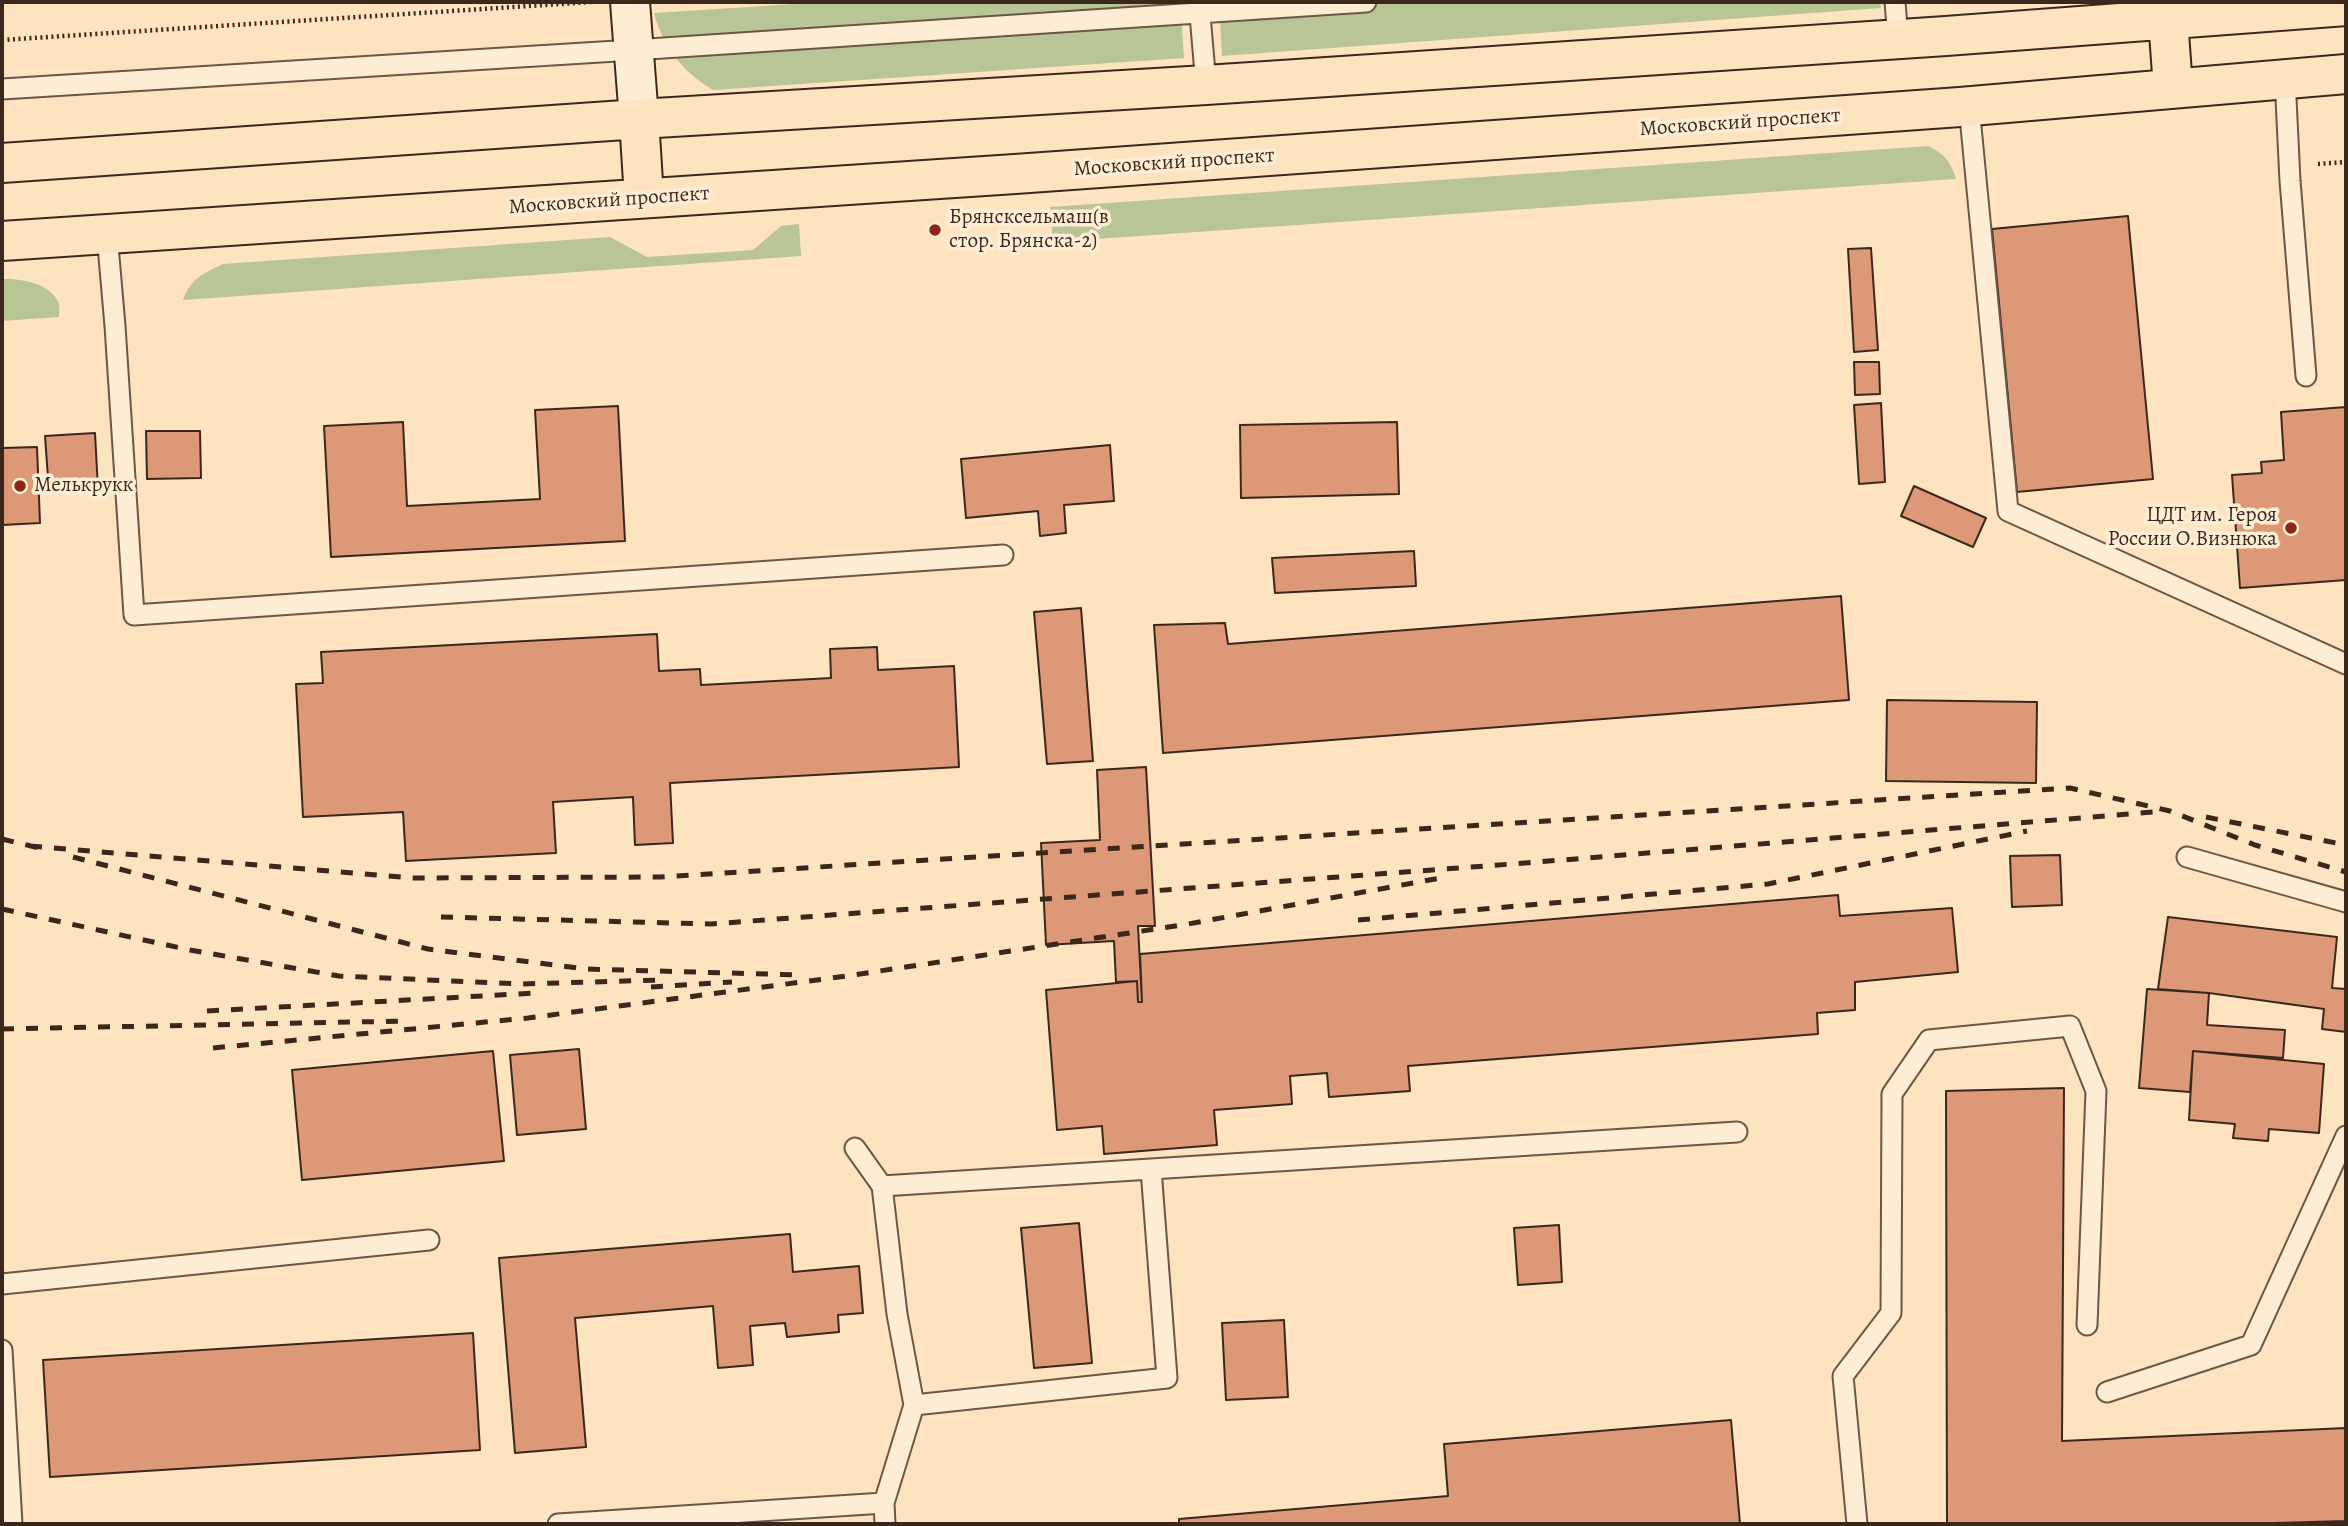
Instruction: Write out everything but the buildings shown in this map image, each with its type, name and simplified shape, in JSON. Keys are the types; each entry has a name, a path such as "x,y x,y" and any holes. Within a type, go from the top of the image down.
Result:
{"main road":[{"path":"2,163 639,119 1206,85 1896,20 2346,6"},
{"path":"2167,10 2173,88"},
{"name":"Московский проспект","path":"2,241 1969,106 2346,74"},
{"path":"639,119 644,198"}],"street":[{"path":"630,2 639,119"}],"lane":[{"path":"2,89 634,51 1199,7 1366,2"},
{"path":"1199,7 1206,85"},
{"path":"2285,78 2290,181 2306,376"},
{"path":"1969,106 2008,511 2346,664"},
{"path":"107,234 134,615 1003,555"},
{"path":"2187,857 2346,902"},
{"path":"1857,1524 1843,1376 1891,1313 1892,1094 1929,1040 2070,1026 2096,1091 2087,1325"},
{"path":"882,1186 1737,1132"},
{"path":"2108,1392 2251,1345 2346,1136"},
{"path":"855,1148 882,1186 897,1314 914,1405 884,1503 885,1524"},
{"path":"914,1405 1167,1378 1151,1169"},
{"path":"2,1284 429,1240"},
{"path":"2,1350 12,1524"},
{"path":"558,1524 884,1503"}],"path":[{"path":"2,40 602,2"}],"green space":[{"path":"826,2 1180,2 1184,58 713,90 692,75 676,58 663,37 654,13"},
{"path":"1219,2 1880,2 1881,8 1222,56"},
{"path":"1929,146 1947,160 1956,179 1053,242 1050,207"},
{"path":"799,224 801,256 183,300 194,282 223,264 610,237 647,257 753,250 781,226"},
{"path":"2,279 35,283 50,291 59,304 59,317 2,321"}],"railway":[{"path":"30,846 412,878 660,877 2070,788 2170,811 2255,845 2346,872"},
{"path":"441,917 711,924 1525,863 2154,812"},
{"path":"2206,817 2346,845"},
{"path":"1358,920 1768,884 2027,831"},
{"path":"2,839 39,848"},
{"path":"73,857 428,949 586,969 802,975"},
{"path":"213,1048 528,1018 847,976 1188,924 1446,877"},
{"path":"2,909 190,950 339,976 520,984 662,980"},
{"path":"651,987 732,982"},
{"path":"207,1011 536,993"},
{"path":"2,1029 406,1021"}],"place":[{"name":"Брянсксельмаш(в стор. Брянска-2)","path":"935,230"},
{"name":"Мелькрукк","path":"20,486"},
{"name":"ЦДТ им. Героя России О.Визнюка","path":"2291,528"}]}
